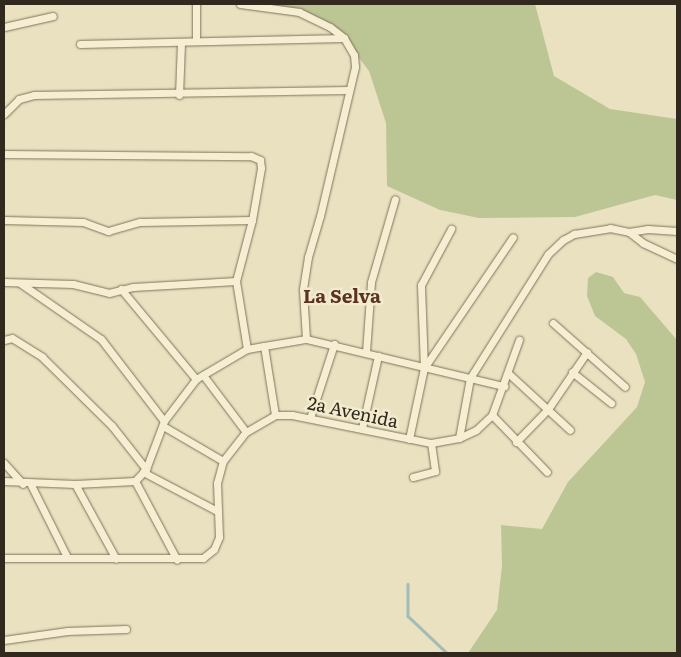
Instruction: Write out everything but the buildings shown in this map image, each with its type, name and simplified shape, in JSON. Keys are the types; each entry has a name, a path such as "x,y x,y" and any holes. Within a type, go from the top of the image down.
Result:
{"street":[{"path":"196,4 196,42"},
{"path":"240,4 299,12 330,27 344,38 354,55 320,216 308,257 303,298 306,339"},
{"path":"4,28 53,16"},
{"path":"80,44 344,38"},
{"path":"179,95 181,42"},
{"path":"4,114 19,99 34,95 179,95 348,90"},
{"path":"4,154 251,156 260,160 262,168 252,220 236,281 247,350"},
{"path":"366,352 371,282 395,199"},
{"path":"4,220 83,222 108,231 140,222 252,220"},
{"path":"459,438 470,378 548,254 562,240 574,234 610,228 629,232 648,229 677,231"},
{"path":"409,439 424,368 420,285 451,229"},
{"path":"629,232 642,243 677,259"},
{"path":"424,368 513,237"},
{"path":"4,282 73,284 109,293 121,289 236,281"},
{"path":"20,283 101,339 164,424 223,461"},
{"path":"121,289 196,379"},
{"path":"553,323 625,387"},
{"path":"4,340 12,338 42,357 112,426 145,471 217,511"},
{"path":"4,481 75,484 134,481 145,471 164,424 196,379 247,350 264,346 306,339 334,344 424,368 504,386"},
{"name":"2a Avenida","path":"275,415 310,418 430,443 459,438 476,430 492,415 519,340"},
{"path":"310,418 334,344"},
{"path":"4,558 66,557 197,561 214,549 219,537 217,483 223,461 246,432 275,415 264,346"},
{"path":"516,442 548,409 587,352"},
{"path":"362,428 378,356"},
{"path":"508,372 570,430"},
{"path":"572,372 610,403"},
{"path":"203,375 246,432"},
{"path":"492,415 547,472"},
{"path":"413,477 435,471 430,443"},
{"path":"4,463 26,483 66,557"},
{"path":"134,481 177,560"},
{"path":"75,484 116,559"},
{"path":"4,640 68,631 126,629"}],"green space":[{"path":"255,4 535,4 554,76 610,109 677,119 677,200 655,195 575,217 479,218 440,210 387,186 386,123 369,71 341,34 295,11"},
{"path":"596,272 613,277 624,293 640,297 677,340 677,653 468,653 497,610 502,566 501,525 542,529 568,482 637,407 645,382 636,354 626,339 595,316 587,296 588,278"}],"waterway":[{"path":"408,584 408,616 447,653"}],"district":[{"name":"La Selva","path":"342,296"}]}
